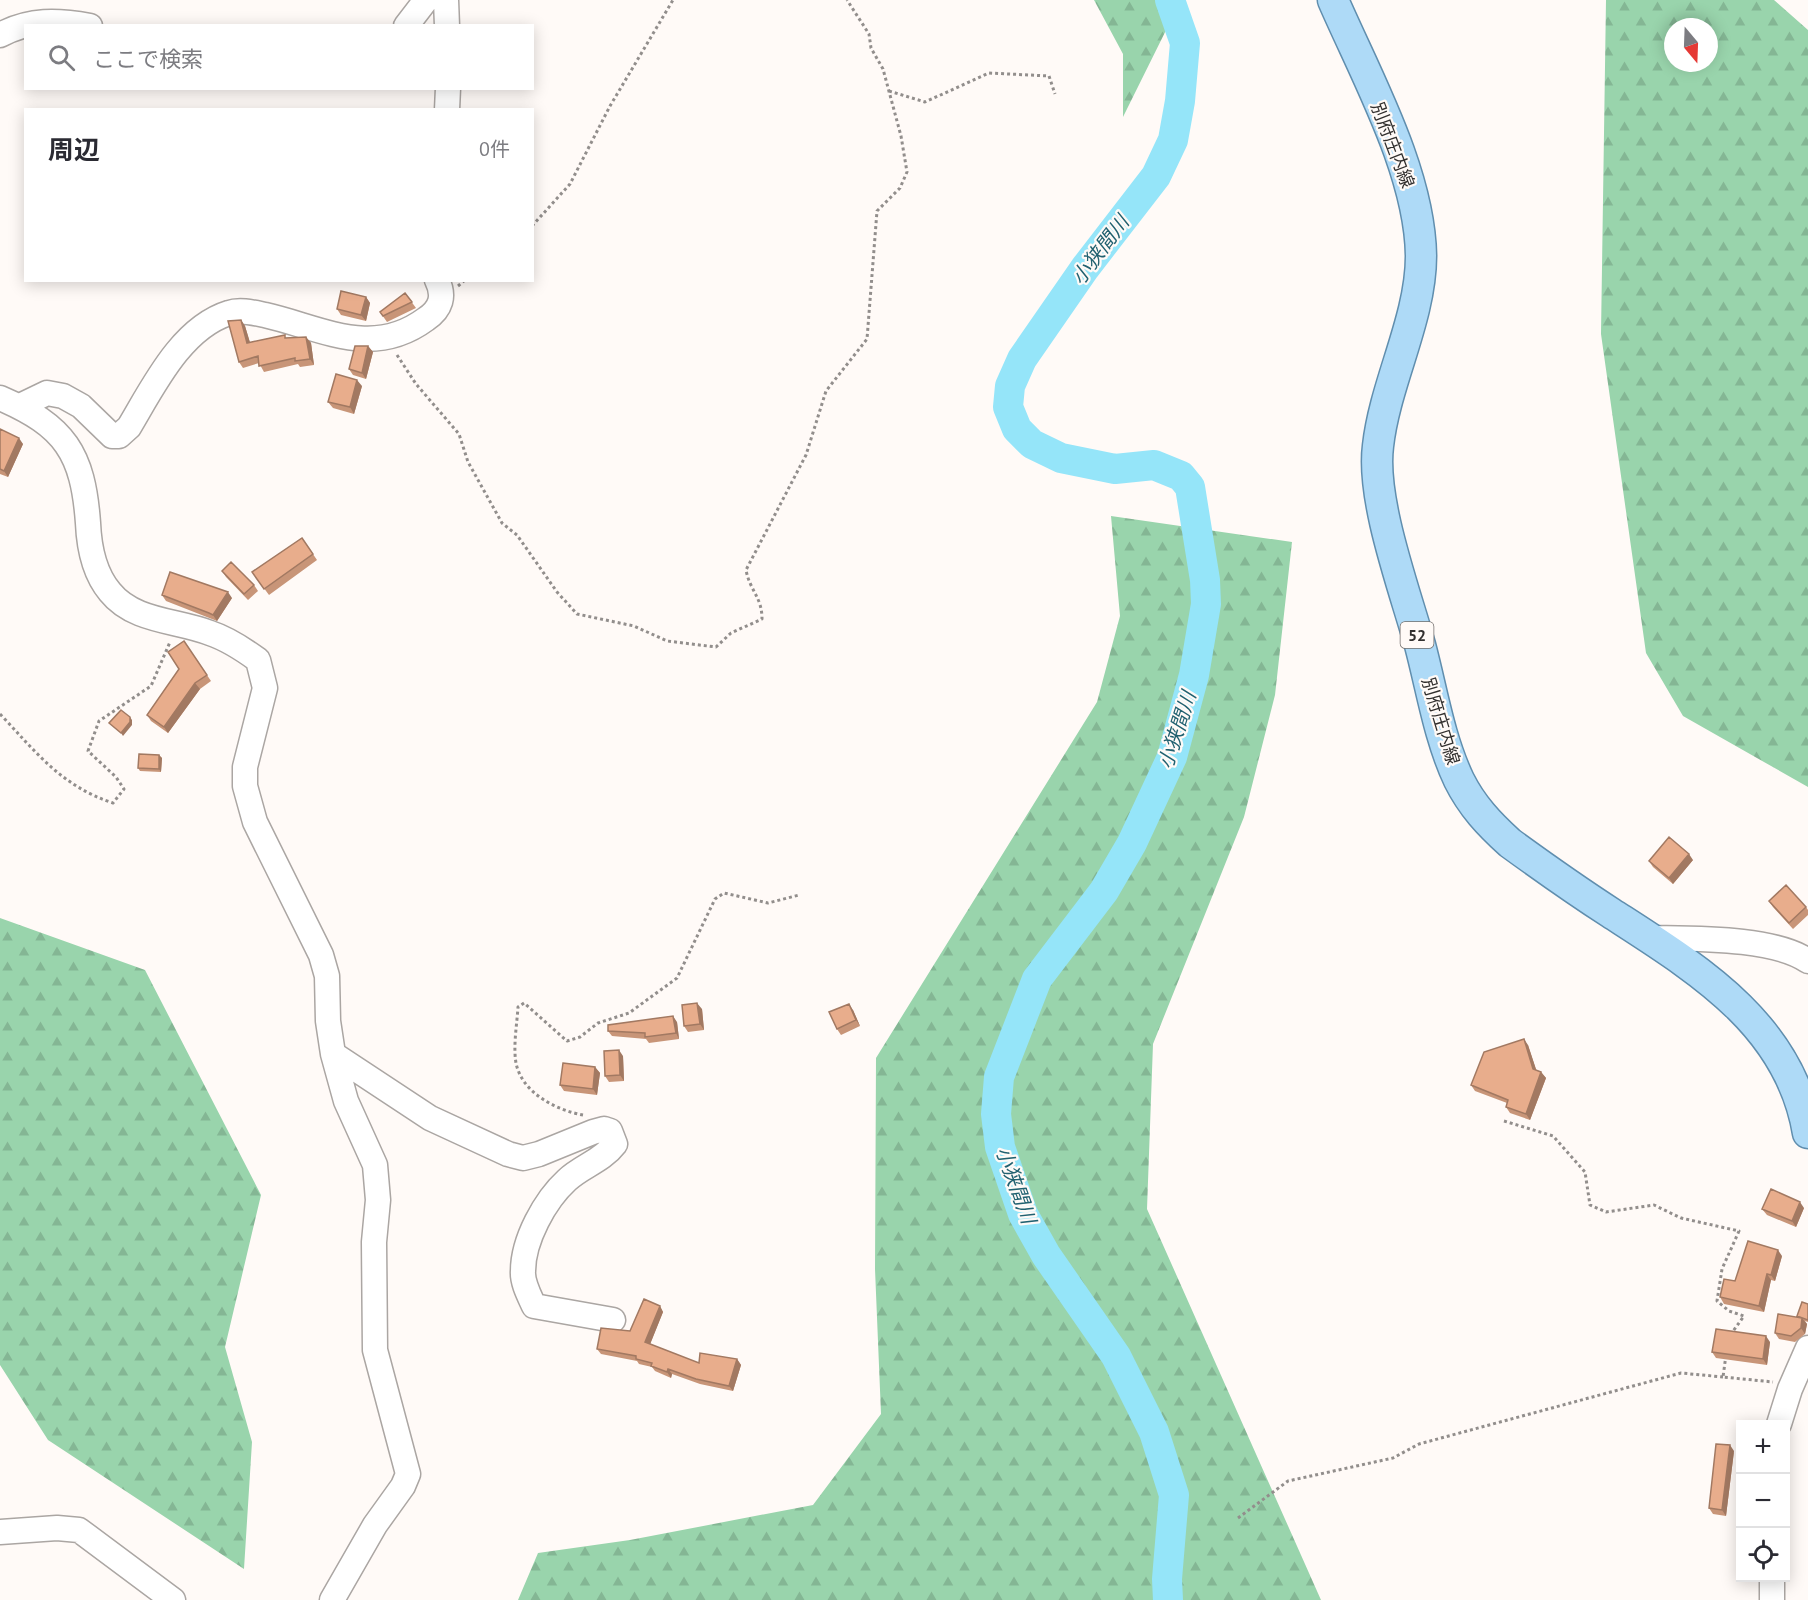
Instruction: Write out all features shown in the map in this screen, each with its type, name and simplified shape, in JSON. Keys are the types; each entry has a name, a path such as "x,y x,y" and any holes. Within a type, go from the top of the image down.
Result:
{"main road":[{"name":"別府庄内線","path":"1333,0 1404,165 1417,216 1421,257 1414,301 1389,391 1377,448 1381,502 1451,760 1468,797 1486,822 1568,885 1650,938 1730,996 1757,1026 1790,1076 1808,1133"}],"street":[{"path":"408,24 426,0"},
{"path":"446,0 447,24"},
{"path":"25,24 40,20 73,24"},
{"path":"0,35 24,24"},
{"path":"447,108 448,90"},
{"path":"10,402 47,393 63,396 81,406 112,436 119,435 129,427 181,348 203,328 232,312 263,315 346,337 386,339 421,323 434,314 440,303 442,291 439,282"},
{"path":"10,402 49,425 64,440 77,460 83,478 89,543 96,568 110,592 133,611 232,642 258,660 265,688 245,767 245,786 255,822 321,955 327,976 328,1021 333,1054 346,1101 375,1165 378,1200 374,1242 375,1350 408,1473 403,1486 375,1525 332,1600"},
{"path":"1650,938 1696,939 1772,947 1794,953 1808,962"},
{"path":"333,1054 430,1118 508,1154 523,1158 604,1129 610,1131 615,1144 598,1161 569,1178 554,1194 526,1250 522,1272 534,1306 613,1320"},
{"path":"1781,1420 1792,1384 1808,1348"},
{"path":"0,1532 57,1528 79,1530 173,1600"},
{"path":"1772,1582 1772,1600"}],"path":[{"path":"534,224 570,184 610,106 674,0"},
{"path":"386,339 416,384 459,434 468,462 502,523 517,535 557,592 577,614 634,626 667,641 716,647 731,633 762,619 762,604 749,585 746,570 806,455 826,391 867,339 876,211 900,188 907,172 901,136 883,69 871,48 869,34 847,0"},
{"path":"889,91 924,102 989,73 1049,76 1055,94"},
{"path":"0,714 63,780 93,796 113,803 124,789 116,777 88,751 99,721 151,686 178,624"},
{"path":"604,1129 604,1119 567,1112 534,1094 516,1064 518,1007 524,1003 567,1041 580,1037 598,1023 629,1013 677,978 715,899 724,893 768,903 799,895"},
{"path":"1504,1121 1553,1136 1586,1172 1590,1204 1606,1212 1654,1205 1681,1218 1739,1231 1722,1269 1717,1301 1729,1311 1744,1316 1729,1337"},
{"path":"1723,1377 1727,1347"},
{"path":"1238,1518 1288,1481 1393,1458 1419,1444 1682,1373 1792,1384"}],"green space":[{"path":"1094,0 1181,0 1123,117 1123,54"},
{"path":"1606,0 1774,0 1808,30 1808,787 1683,716 1646,653 1601,334"},
{"path":"1111,516 1292,542 1275,695 1244,817 1153,1044 1147,1209 1321,1600 518,1600 538,1553 630,1540 813,1505 881,1414 875,1269 876,1058 1097,702 1120,616"},
{"path":"0,918 145,970 261,1195 225,1347 252,1442 244,1569 48,1440 0,1365"}],"building":[{"path":"341,291 366,297 361,315 337,309"},
{"path":"405,293 412,302 383,316 380,312"},
{"path":"241,320 247,343 285,335 285,338 306,337 310,359 295,361 295,358 259,366 258,356 239,362 228,321"},
{"path":"355,346 368,346 362,373 349,369"},
{"path":"336,374 357,380 350,407 328,402"},
{"path":"0,429 19,438 4,471 0,469"},
{"path":"302,538 313,554 264,589 252,572"},
{"path":"231,562 254,585 244,594 222,571"},
{"path":"170,572 228,592 213,615 162,595"},
{"path":"184,641 207,675 195,683 164,727 147,715 179,669 168,652"},
{"path":"121,710 130,717 130,722 121,733 109,723"},
{"path":"139,754 159,755 159,769 138,768"},
{"path":"1669,837 1689,854 1669,878 1649,861"},
{"path":"1786,885 1806,907 1789,923 1769,901"},
{"path":"697,1003 700,1024 684,1026 682,1005"},
{"path":"849,1004 856,1020 837,1029 829,1012"},
{"path":"673,1016 676,1033 645,1037 645,1033 608,1031 608,1025"},
{"path":"1524,1039 1533,1069 1541,1072 1526,1114 1506,1107 1508,1100 1471,1085 1484,1052"},
{"path":"619,1050 620,1075 605,1076 604,1051"},
{"path":"563,1063 595,1067 593,1089 560,1085"},
{"path":"1771,1189 1800,1202 1792,1221 1762,1209"},
{"path":"1748,1241 1778,1250 1771,1275 1767,1274 1759,1306 1720,1297 1724,1279 1735,1281"},
{"path":"644,1299 660,1306 645,1342 699,1363 700,1353 737,1359 729,1386 696,1379 668,1369 667,1372 651,1366 652,1363 636,1359 636,1356 597,1349 601,1328 630,1331"},
{"path":"1802,1302 1808,1304 1808,1320 1797,1316"},
{"path":"1778,1314 1802,1318 1801,1328 1791,1336 1775,1333"},
{"path":"1716,1329 1766,1336 1763,1359 1712,1352"},
{"path":"1716,1444 1730,1445 1722,1510 1709,1508"}],"waterway":[{"name":"小狭間川","path":"1168,1600 1167,1579 1174,1495 1154,1432 1116,1356 1046,1255 1023,1214 1000,1147 996,1114 999,1077 1037,979 1104,891 1132,843 1172,757 1194,675 1206,604 1205,580 1190,487 1181,476 1154,465 1115,469 1061,458 1032,444 1017,429 1008,407 1010,386 1022,359 1085,268 1156,176 1173,140 1180,101 1185,43 1170,0"}]}
